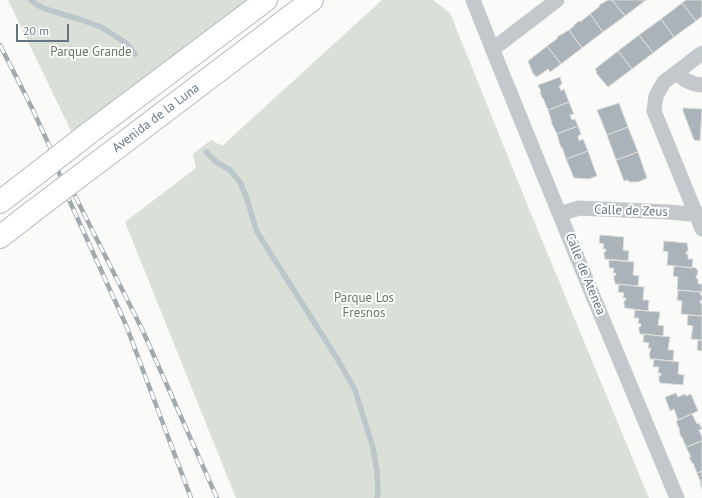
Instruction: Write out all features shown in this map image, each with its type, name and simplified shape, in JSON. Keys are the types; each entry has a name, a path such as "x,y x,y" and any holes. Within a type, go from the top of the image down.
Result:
{"main road":[{"path":"0,202 266,0"},
{"name":"Avenida de la Luna","path":"0,237 312,0"}],"street":[{"name":"Calle de Atenea","path":"473,0 588,284 677,498"},
{"path":"492,49 557,0"},
{"path":"702,53 664,82 656,96 654,111 699,214 702,229"},
{"path":"677,72 685,80 695,84 702,84"},
{"name":"Calle de Zeus","path":"560,214 579,208 699,214"}],"green space":[{"name":"Parque Grande","path":"8,0 249,0 72,133"},
{"name":"Parque Los Fresnos","path":"382,0 433,0 450,13 527,204 649,498 236,498 125,222 196,168 193,154 211,140 222,146"}],"building":[{"path":"608,0 612,0 625,16 603,32 590,14 600,6 599,5"},
{"path":"612,0 646,0 625,16"},
{"path":"686,0 702,0 702,16 696,21 682,3"},
{"path":"682,3 696,21 674,37 661,19"},
{"path":"590,14 603,32 582,48 569,30"},
{"path":"661,19 674,37 653,53 639,35"},
{"path":"569,30 582,48 561,64 547,46 558,38 557,37"},
{"path":"639,35 653,53 632,69 618,51"},
{"path":"547,46 561,64 550,72 548,69 537,77 532,72 528,61"},
{"path":"618,51 632,69 608,87 596,73 597,72 595,69"},
{"path":"560,77 562,84 559,86 561,91 564,89 569,102 548,110 538,85"},
{"path":"569,102 574,114 570,115 572,120 575,119 578,126 557,134 551,122 548,110"},
{"path":"619,103 628,127 607,135 597,110"},
{"path":"683,108 702,109 700,141 694,140"},
{"path":"578,126 581,134 578,136 579,141 583,139 588,151 566,159 557,134"},
{"path":"628,127 638,152 616,160 607,135"},
{"path":"588,151 597,176 589,179 574,178 566,159"},
{"path":"638,152 647,178 638,182 629,182 628,180 624,181 616,160"},
{"path":"600,235 624,237 623,250 629,251 628,261 605,259 604,252 606,249 603,249 604,244 599,243"},
{"path":"664,241 687,243 688,251 686,254 688,254 688,259 693,259 692,268 667,265 668,252 663,251"},
{"path":"609,260 634,262 633,275 639,276 638,286 615,284 614,276 616,273 613,273 614,268 609,268"},
{"path":"674,266 696,268 698,271 696,278 698,279 698,284 702,284 702,292 677,290 678,277 673,276"},
{"path":"619,284 644,287 643,300 649,300 648,311 625,308 624,301 626,298 623,298 624,293 618,292"},
{"path":"678,290 701,292 700,294 702,296 702,300 700,303 702,303 702,316 681,314 682,301 677,300"},
{"path":"635,310 660,312 658,325 664,326 663,336 640,334 639,327 641,324 638,323 639,318 634,318"},
{"path":"688,315 702,316 702,340 691,339 693,326 687,325"},
{"path":"644,334 670,337 668,350 674,350 673,361 650,359 649,355 651,348 648,348 649,343 643,342"},
{"path":"698,340 702,340 702,351 697,350"},
{"path":"654,359 679,362 678,374 684,375 683,385 660,383 659,376 661,373 658,373 659,367 653,367"},
{"path":"676,393 678,397 685,394 686,396 691,394 698,411 678,420 674,409 670,411 665,397"},
{"path":"692,414 697,424 699,423 702,429 699,430 702,441 686,447 676,421"},
{"path":"702,441 702,471 697,473 686,447"},
{"path":"702,471 702,489 697,473"}],"waterway":[{"path":"31,0 45,9 101,27 126,43 135,54"},
{"path":"206,152 216,162 230,170 240,182 257,232 338,360 355,390 373,448 377,471 377,498"}],"railway":[{"path":"0,45 50,147 66,193 126,325 191,498"},
{"path":"67,180 142,329 217,498"}]}
